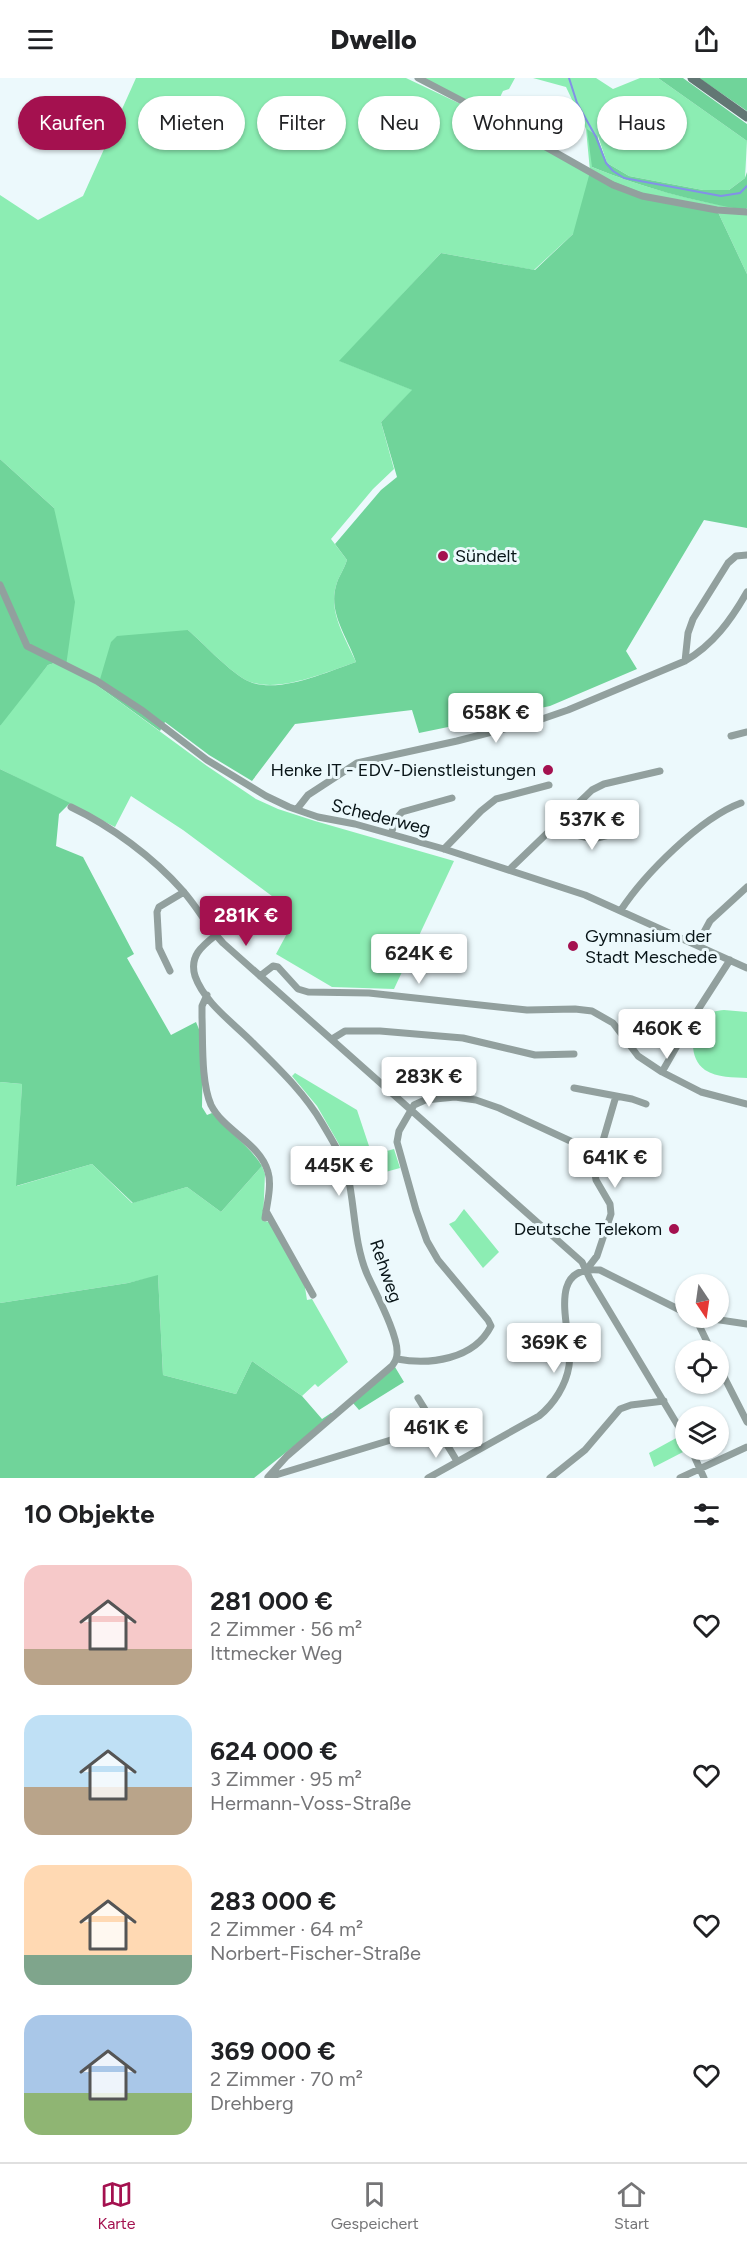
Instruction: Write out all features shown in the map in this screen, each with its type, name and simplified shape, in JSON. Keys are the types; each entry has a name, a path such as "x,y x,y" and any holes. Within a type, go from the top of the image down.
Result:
{"main road":[{"path":"692,78 747,117"}],"street":[{"path":"418,78 613,185 642,196 717,210 747,212"},
{"path":"685,662 688,633 693,619 728,563 738,554 747,555"},
{"name":"Schederweg","path":"0,585 23,640 31,648 58,659 97,681 143,711 207,760 266,796 318,817 444,849 585,896 621,910 747,968"},
{"path":"297,809 308,795 357,763 539,720 685,662 698,654 719,634 747,592"},
{"path":"731,736 747,732"},
{"path":"509,870 595,788 660,771"},
{"path":"444,849 490,802 532,787 549,785"},
{"path":"391,834 402,813 452,798"},
{"path":"621,910 639,884 696,831 741,803"},
{"path":"71,807 146,856 184,892 216,935 260,976 580,1260 675,1420"},
{"path":"551,829 593,839 633,829"},
{"path":"697,945 710,921 747,887"},
{"path":"170,971 159,951 156,912 159,907 184,892"},
{"name":"Rehweg","path":"216,935 199,949 193,964 196,979 207,995 299,1091 337,1149 347,1175 362,1259 394,1338 397,1349 396,1359"},
{"path":"663,1072 694,1016 730,960"},
{"path":"260,976 273,966 278,968 298,989 308,992 369,993 527,1011 575,1009 598,1012 615,1025 638,1056 663,1072 701,1092 747,1104"},
{"path":"207,995 202,1006 202,1017 208,1094 215,1112 253,1149 265,1165 269,1177 266,1215 313,1295"},
{"path":"332,1039 345,1031 380,1031 463,1038 535,1055 574,1054"},
{"path":"574,1088 646,1104"},
{"path":"592,1156 602,1144 616,1096"},
{"path":"268,1478 287,1456 379,1378 396,1359 447,1359 458,1356 473,1346 490,1326 488,1320 438,1260 422,1229 398,1146 399,1131 411,1109 417,1103 436,1098 454,1097 476,1100 499,1108 586,1150 592,1156 597,1183 609,1201 611,1209 597,1256 587,1269 571,1278 565,1292 569,1366 553,1403 539,1416 428,1478"},
{"path":"587,1269 602,1270 675,1307"},
{"path":"729,1321 747,1324"},
{"path":"729,1387 747,1422"},
{"path":"418,1398 457,1461"},
{"path":"555,1477 585,1450 621,1409 631,1405 664,1401"},
{"path":"268,1478 419,1431 430,1430 440,1435"},
{"path":"680,1478 747,1447"},
{"path":"696,1460 704,1478"}],"green space":[{"path":"136,78 406,78 452,100 452,150 553,150 590,171 585,127 585,96 570,96 566,87 533,78 596,78 613,89 640,78 658,78 683,96 597,96 597,141 592,167 667,192 725,206 747,208 747,274 717,210 573,234 534,270 441,253 340,361 413,390 381,422 394,469 373,489 331,539 347,560 336,586 334,606 339,625 356,662 300,681 285,684 256,684 237,674 188,630 98,686 256,799 315,821 454,861 394,989 332,987 276,954 290,928 272,917 280,902 183,830 131,796 115,827 0,769 2,721 48,665 58,662 54,508 0,459 0,195 38,220 83,196 104,150 126,150 126,100"},
{"path":"422,78 515,78 509,89 503,91 501,96 455,96"},
{"path":"658,78 683,78 747,124 747,141 687,99 687,96 683,96"},
{"path":"699,78 747,78 747,111"},
{"path":"687,99 747,141 745,178 729,190 703,190 629,176 607,163 603,150 687,150"},
{"path":"587,129 597,136 597,150 602,150 607,163 629,176 703,190 729,190 745,178 747,172 747,208 745,210 686,198 592,167"},
{"path":"590,172 655,198 717,210 747,274 747,528 704,520 626,651 637,669 550,706 419,733 412,710 295,724 252,781 209,755 165,722 160,731 98,686 111,642 117,636 188,630 237,674 256,684 285,684 300,681 356,662 340,625 335,606 336,586 347,560 335,544 381,490 397,477 381,422 412,390 339,361 441,253 535,270 573,234"},
{"path":"0,459 54,508 75,602 66,666 58,662 48,665 0,726"},
{"path":"0,769 70,803 59,814 56,846 83,857 134,954 127,958 171,1035 196,1022 203,1039 202,1107 207,1115 212,1113 245,1145 262,1166 221,1212 187,1187 133,1203 92,1164 16,1186 22,1084 0,1082"},
{"path":"724,1010 747,1012 747,1078 715,1074 705,1070 696,1059 693,1038 698,1025 707,1015"},
{"path":"295,1073 357,1110 372,1155 394,1149 400,1168 371,1176 366,1157 348,1160 317,1106 292,1076"},
{"path":"0,1082 22,1084 17,1186 92,1164 132,1203 187,1187 221,1212 262,1166 265,1174 263,1221 271,1222 304,1281 307,1300 312,1299 348,1362 318,1387 315,1384 302,1396 252,1361 236,1394 163,1375 158,1276 128,1283 0,1303"},
{"path":"464,1209 499,1252 483,1268 449,1224 455,1221"},
{"path":"158,1275 163,1375 236,1394 252,1361 302,1396 322,1419 331,1413 334,1414 254,1478 0,1478 0,1303 128,1283"},
{"path":"395,1367 404,1382 359,1410 353,1403"},
{"path":"675,1439 675,1456 654,1467 649,1453"}],"waterway":[{"path":"569,78 577,103 596,137 606,163 624,178 721,196 740,193 747,186"}],"place":[{"name":"Sündelt","path":"443,556"},
{"name":"Henke IT - EDV-Dienstleistungen","path":"548,770"},
{"name":"Gymnasium der Stadt Meschede","path":"573,946"},
{"name":"Deutsche Telekom","path":"674,1229"}]}
